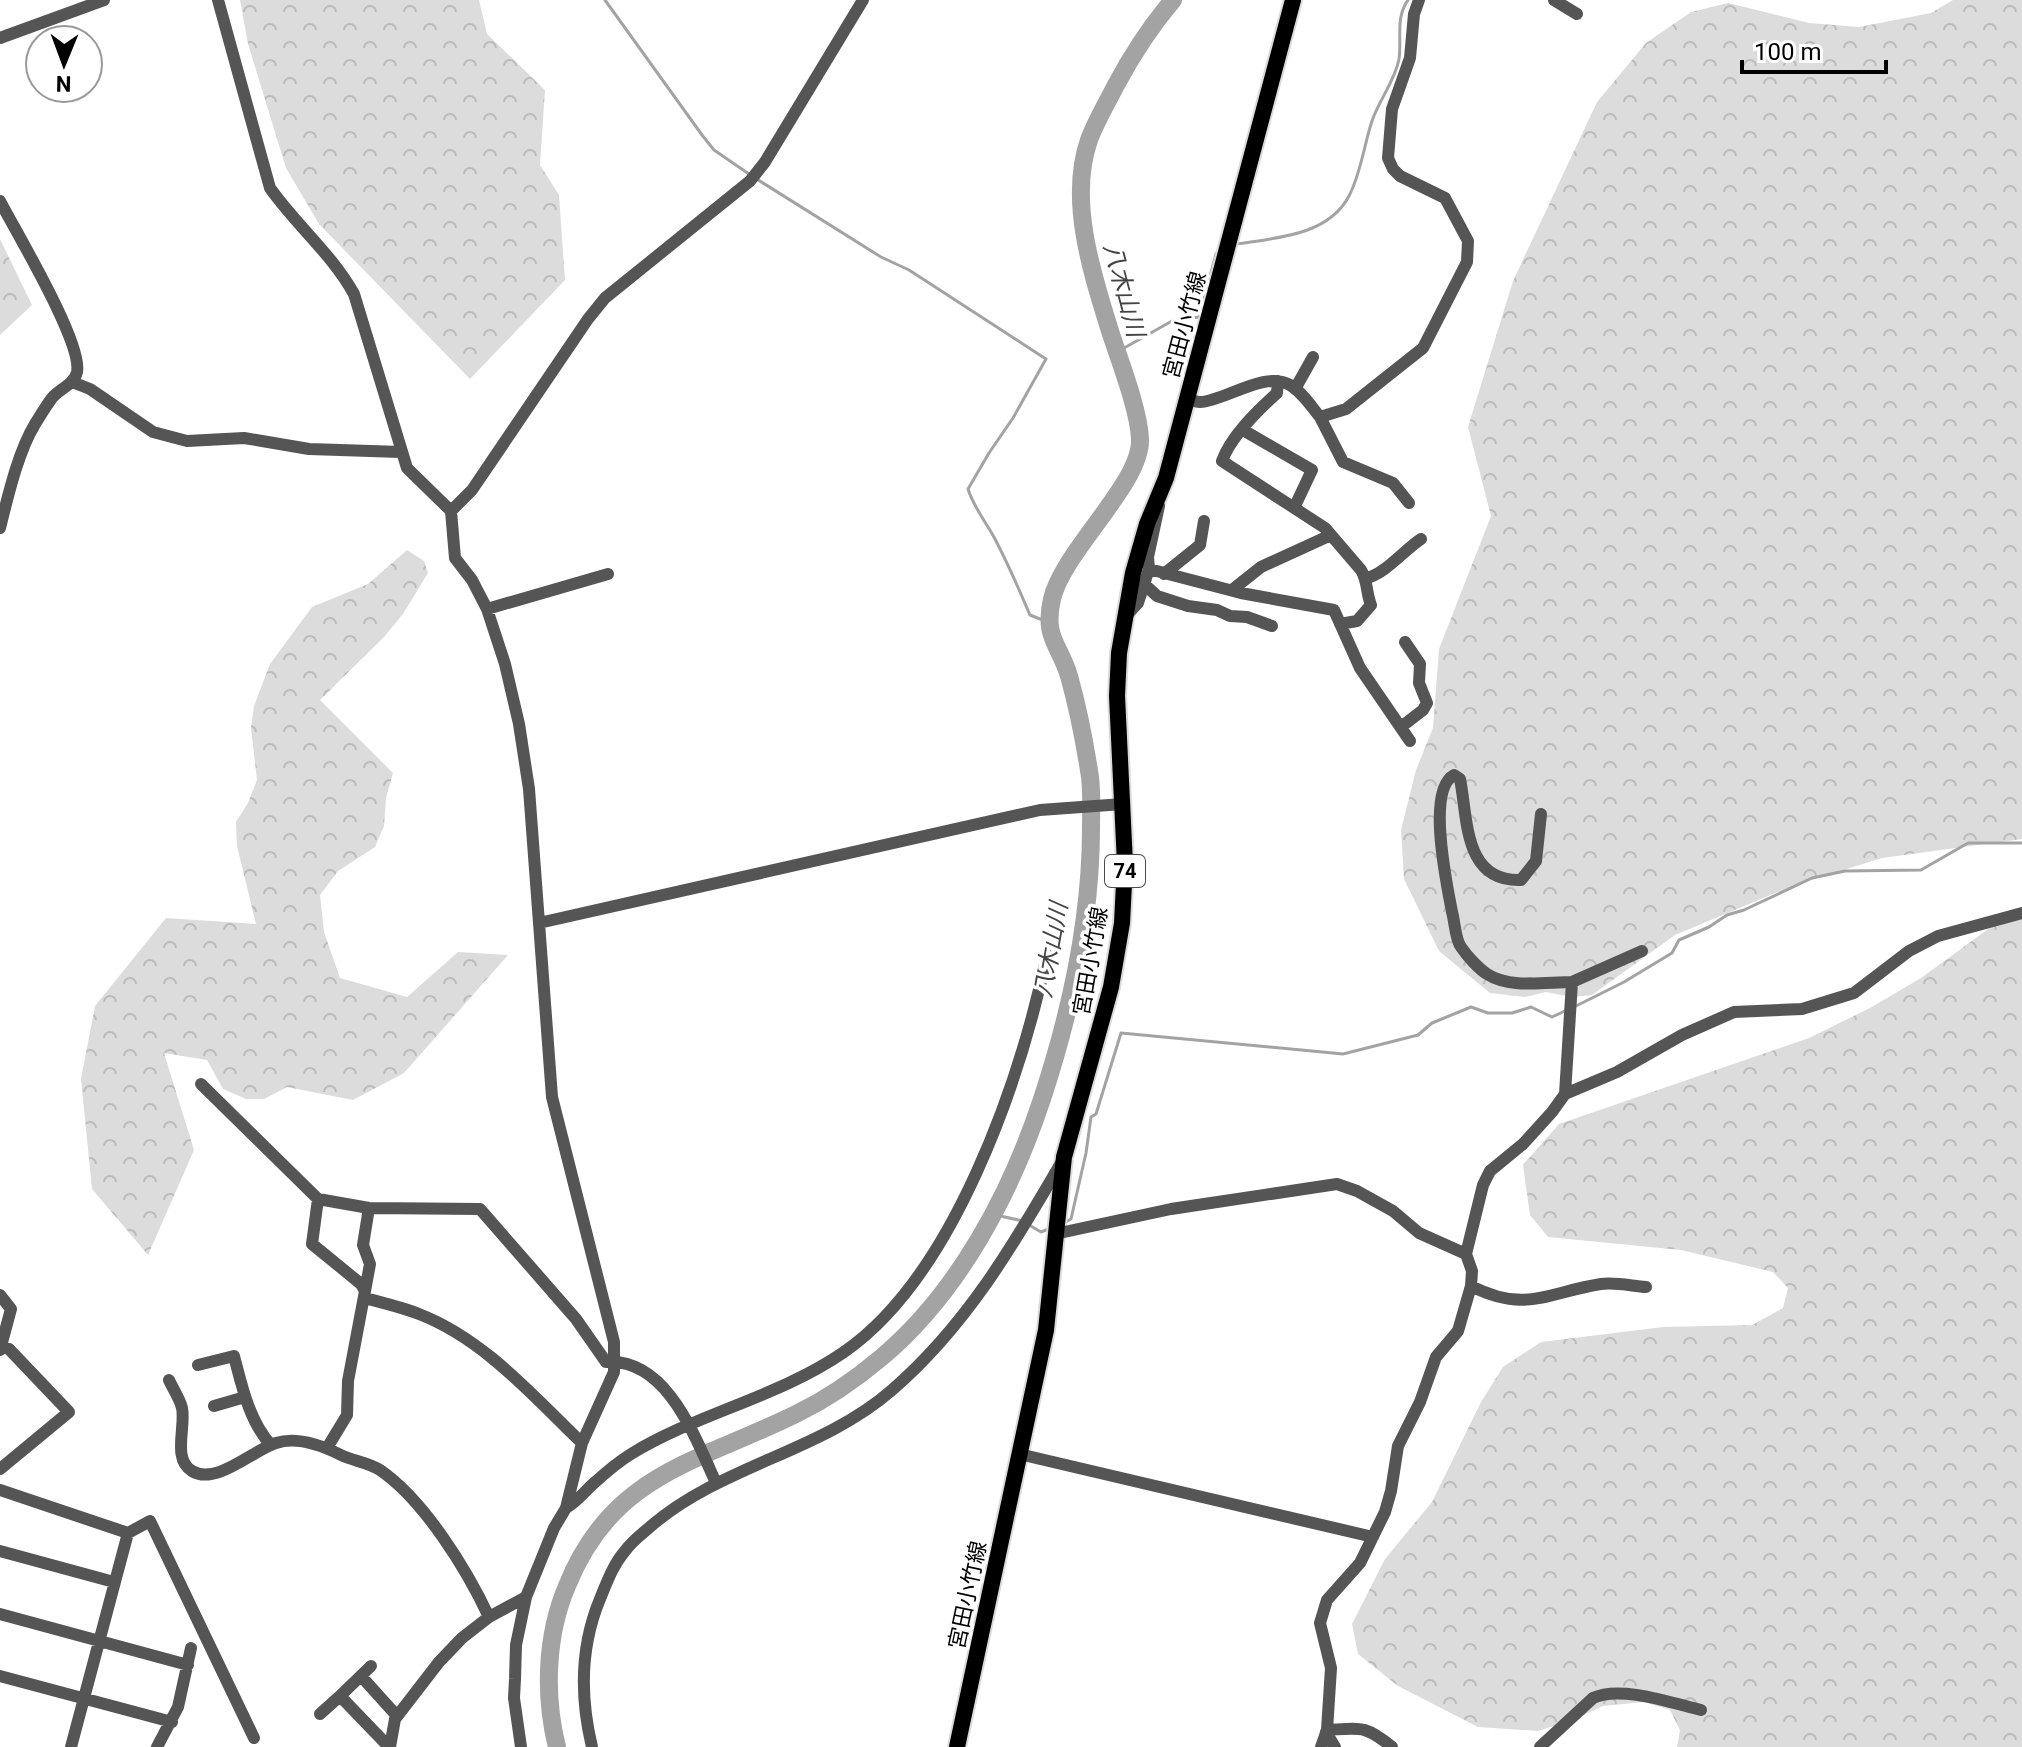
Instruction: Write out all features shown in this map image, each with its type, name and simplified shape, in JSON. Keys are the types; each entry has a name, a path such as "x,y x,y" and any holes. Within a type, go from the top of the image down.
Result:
{"main road":[{"name":"宮田小竹線","path":"957,1747 1046,1330 1064,1157 1111,987 1120,936 1125,864 1115,804 1117,696 1124,617 1133,573 1188,400 1293,0"}],"street":[{"path":"0,38 104,0"},
{"path":"218,0 270,188 341,269 354,294 407,468 451,511 455,558 472,580 487,609 505,664 519,724 529,789 552,1097 614,1342 616,1361 582,1443 566,1508 554,1528 526,1597 516,1645 514,1698 521,1747"},
{"path":"451,511 472,490 605,298 750,181 765,162 863,0"},
{"path":"1320,417 1346,409 1423,348 1467,262 1468,241 1445,198 1400,176 1388,158 1392,109 1410,58 1414,14 1419,0"},
{"path":"1554,0 1577,14"},
{"path":"0,201 70,335 77,363 72,382 52,397 33,428 0,528"},
{"path":"1295,389 1313,357"},
{"path":"1188,400 1200,402 1253,386 1278,381 1288,383 1320,417 1343,462 1393,483 1409,503"},
{"path":"1278,381 1277,393 1259,410 1222,461 1325,528 1366,578 1367,597 1371,605 1357,621 1340,624"},
{"path":"72,382 90,389 153,432 187,441 244,438 309,449 401,452"},
{"path":"1243,430 1312,470 1295,506"},
{"path":"1124,617 1138,603 1149,569 1148,557 1159,515 1158,497"},
{"path":"1164,574 1200,545 1204,521"},
{"path":"1232,590 1261,567 1331,535"},
{"path":"1366,578 1376,576 1421,539"},
{"path":"1149,569 1232,590 1334,610 1360,668 1410,741"},
{"path":"487,609 608,574"},
{"path":"1144,584 1157,596 1172,601 1217,610 1230,616 1247,617 1272,626"},
{"path":"1401,727 1423,710 1427,703 1419,683 1420,664 1405,642"},
{"path":"1541,814 1536,861 1521,880 1497,876 1477,859 1469,842 1460,779 1454,775 1448,778 1441,806 1446,886 1460,946 1487,974 1509,983 1572,982 1642,951"},
{"path":"539,923 1040,810 1115,804"},
{"path":"1321,1747 1326,1731 1331,1668 1320,1623 1327,1600 1360,1563 1373,1537 1391,1491 1398,1446 1420,1402 1436,1357 1458,1331 1471,1286 1472,1271 1466,1254 1483,1185 1490,1171 1523,1144 1565,1094 1617,1072 1682,1035 1734,1012 1802,1009 1854,993 1909,951 1938,936 2022,913"},
{"path":"566,1508 629,1455 689,1424 789,1383 844,1352 885,1317 909,1290 938,1249 991,1135 1016,1071 1047,955"},
{"path":"1565,1094 1572,982"},
{"path":"201,1084 318,1199 369,1208 480,1209 576,1319 606,1362 635,1365 664,1388 689,1424 716,1483"},
{"path":"592,1747 585,1715 585,1646 593,1615 611,1573 625,1550 676,1505 716,1483 854,1419 892,1390 957,1325 974,1303 1014,1245 1064,1157"},
{"path":"1055,1234 1171,1209 1337,1184 1393,1211 1419,1233 1466,1254"},
{"path":"318,1199 312,1244 361,1284 365,1294 419,1314 459,1334 499,1364 582,1443"},
{"path":"327,1448 347,1415 348,1381 370,1264 363,1245 369,1208"},
{"path":"1471,1286 1486,1294 1515,1300 1545,1299 1604,1284 1646,1287"},
{"path":"0,1295 11,1309 0,1347 9,1349 69,1412 0,1469"},
{"path":"198,1365 234,1356 245,1397 263,1436 271,1445"},
{"path":"169,1380 182,1407 181,1451 183,1461 191,1471 202,1475 217,1474 271,1445 298,1440 327,1448 380,1470 413,1500 472,1580 489,1617"},
{"path":"214,1406 245,1397"},
{"path":"1019,1454 1373,1537"},
{"path":"0,1490 128,1533"},
{"path":"71,1747 128,1533 150,1521 254,1738"},
{"path":"0,1551 114,1582"},
{"path":"389,1747 397,1716 447,1654 489,1617 526,1597"},
{"path":"0,1614 188,1665"},
{"path":"157,1747 172,1722 191,1648"},
{"path":"320,1714 371,1666"},
{"path":"0,1676 172,1722"},
{"path":"361,1676 397,1716"},
{"path":"1540,1747 1593,1698 1602,1694 1649,1698 1701,1710"},
{"path":"340,1696 389,1747"},
{"path":"1326,1731 1361,1728 1372,1731 1392,1747"},
{"path":"1326,1731 1335,1747"}],"green space":[{"path":"240,0 479,0 487,34 545,90 540,165 559,195 565,280 470,379 319,224 286,168 248,44"},
{"path":"1953,0 2022,0 2022,839 1882,858 1792,886 1675,935 1592,995 1572,997 1546,992 1525,997 1490,993 1439,951 1404,879 1401,830 1416,770 1433,728 1439,649 1491,516 1468,427 1513,281 1597,102 1646,43 1691,12 1728,3 1809,23 1859,27 1931,13"},
{"path":"0,239 32,305 0,335"},
{"path":"407,550 424,561 428,573 403,614 384,637 320,700 393,773 386,798 384,826 375,847 338,871 320,895 324,932 340,978 407,997 458,952 508,955 404,1073 353,1100 287,1087 264,1099 246,1099 223,1089 207,1060 164,1053 194,1150 148,1255 92,1189 81,1079 95,1006 166,918 256,924 237,846 236,822 257,780 251,728 254,706 270,664 312,607 368,584"},
{"path":"2022,917 2022,1747 1677,1747 1680,1730 1670,1710 1644,1702 1603,1706 1538,1731 1478,1727 1398,1686 1358,1654 1352,1624 1385,1559 1432,1502 1481,1402 1503,1367 1541,1342 1663,1327 1752,1325 1783,1308 1788,1288 1773,1272 1681,1250 1548,1237 1530,1215 1523,1165 1559,1124 1809,1038 1921,978 1991,927"}],"waterway":[{"path":"605,0 714,150 749,174"},
{"name":"八木山川","path":"557,1747 549,1686 555,1625 567,1586 586,1548 608,1518 662,1476 830,1395 852,1381 910,1331 958,1272 979,1239 1015,1170 1042,1099 1062,1032 1077,965 1087,897 1091,828 1091,783 1084,739 1069,676 1051,632 1050,612 1059,580 1129,476 1140,439 1132,399 1090,261 1082,212 1083,163 1092,133 1122,74 1173,0"},
{"path":"1236,244 1299,233 1328,220 1340,209 1353,187 1372,121 1397,67 1400,21 1408,0"},
{"path":"755,178 881,257 909,270 1046,359 968,489 1030,615 1050,623"},
{"path":"1117,352 1172,321 1199,317 1216,254 1221,247"},
{"path":"1574,1007 1672,953 1679,940 1812,878 1845,871 1921,870 1968,843 2022,843"},
{"path":"1062,1224 1071,1219 1091,1117 1096,1114 1121,1033 1343,1054 1418,1035 1432,1023 1471,1007 1488,1013 1512,1013 1531,1007 1552,1017 1567,1010"},
{"path":"991,1214 1023,1221"},
{"path":"1029,1225 1041,1232 1051,1228"}]}
